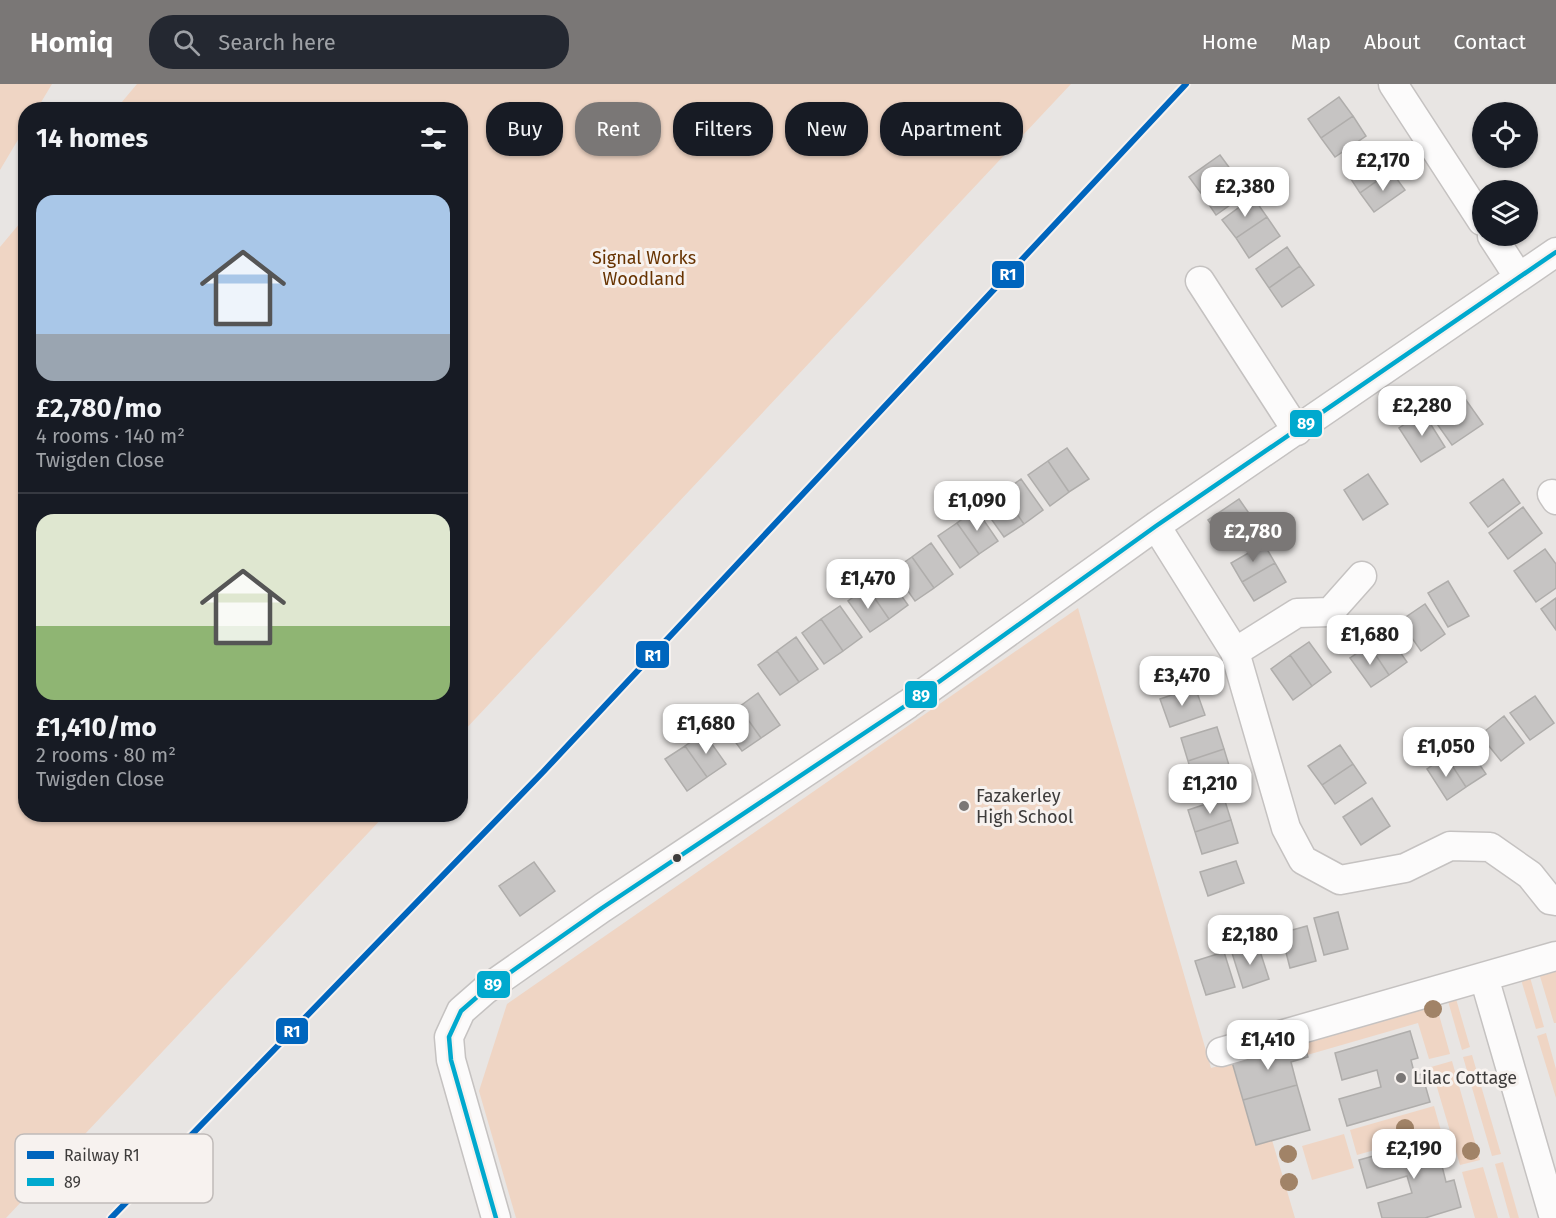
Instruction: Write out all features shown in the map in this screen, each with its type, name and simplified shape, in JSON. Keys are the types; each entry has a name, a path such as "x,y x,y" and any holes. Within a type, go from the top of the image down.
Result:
{"street":[{"path":"1393,84 1472,206"},
{"path":"1498,246 1518,276"},
{"path":"496,1218 451,1060 449,1037 461,1011 485,990 603,908 908,704 1156,526 1556,252"},
{"path":"1200,281 1297,431"},
{"path":"1156,526 1235,652 1286,828 1303,860 1340,880 1405,868 1450,846 1490,847 1530,875 1550,900 1556,901"},
{"path":"1235,652 1297,613 1330,612 1362,576"},
{"path":"1221,1052 1556,956"},
{"path":"1484,976 1554,1218"}],"green space":[{"path":"0,84 52,84 41,102 18,102 18,140 0,170"},
{"name":"Signal Works Woodland","path":"137,84 1071,84 1023,135 1023,102 880,102 880,156 1003,156 468,727 468,102 122,102"},
{"path":"18,225 18,822 378,822 85,1134 15,1134 15,1203 20,1203 6,1218 0,1218 0,247"},
{"name":"Fazakerley High School","path":"1078,608 1211,1068 1232,1062 1256,1145 1272,1140 1295,1218 516,1218 479,1091 507,1004"},
{"path":"1556,968 1556,1023 1554,1023 1539,973"},
{"path":"1528,970 1544,1027 1536,1029 1519,973"},
{"path":"1454,992 1470,1047 1462,1050 1446,994"},
{"path":"1436,1004 1450,1054 1429,1059 1418,1023 1307,1055 1303,1042"},
{"path":"1546,1033 1556,1069 1556,1098 1537,1036"},
{"path":"1472,1055 1501,1154 1492,1156 1463,1057"},
{"path":"1452,1061 1480,1160 1460,1165 1431,1067"},
{"path":"1434,1106 1441,1131 1357,1155 1350,1130"},
{"path":"1344,1134 1354,1168 1312,1180 1302,1146"},
{"path":"1503,1162 1519,1218 1510,1218 1495,1164"},
{"path":"1483,1167 1498,1218 1475,1218 1462,1172"}],"building":[{"path":"1339,97 1353,116 1321,138 1308,119"},
{"path":"1353,116 1366,136 1335,157 1321,138"},
{"path":"1378,152 1391,171 1360,193 1347,173"},
{"path":"1220,155 1234,174 1203,196 1189,177"},
{"path":"1391,171 1405,190 1374,212 1360,193"},
{"path":"1234,174 1247,193 1216,215 1203,196"},
{"path":"1253,197 1267,217 1236,238 1222,220"},
{"path":"1267,217 1280,236 1249,258 1236,238"},
{"path":"1287,247 1300,266 1269,288 1256,269"},
{"path":"1300,266 1314,285 1282,307 1269,288"},
{"path":"1461,393 1483,424 1452,445 1430,414"},
{"path":"1423,412 1445,447 1421,462 1399,428"},
{"path":"1067,448 1089,479 1069,492 1048,461"},
{"path":"1048,461 1069,492 1050,506 1028,475"},
{"path":"1368,474 1388,504 1363,520 1344,490"},
{"path":"1021,479 1043,510 1024,524 1002,493"},
{"path":"1503,479 1520,503 1488,527 1470,503"},
{"path":"1002,493 1024,524 1004,537 982,506"},
{"path":"1239,499 1260,529 1229,550 1208,520"},
{"path":"1523,507 1542,533 1508,559 1489,533"},
{"path":"976,509 998,541 979,554 957,523"},
{"path":"957,523 979,554 960,568 938,536"},
{"path":"931,543 953,574 934,588 912,557"},
{"path":"1264,544 1275,563 1242,582 1231,563"},
{"path":"1545,549 1556,564 1556,588 1536,602 1514,571"},
{"path":"912,557 934,588 915,601 893,570"},
{"path":"1275,563 1286,582 1254,601 1242,582"},
{"path":"886,574 908,605 889,619 867,587"},
{"path":"1448,581 1469,616 1448,627 1428,593"},
{"path":"867,587 889,619 870,632 848,601"},
{"path":"1556,598 1556,630 1541,609"},
{"path":"1425,604 1445,634 1421,651 1400,621"},
{"path":"840,606 862,637 843,651 821,619"},
{"path":"821,619 843,651 824,664 802,633"},
{"path":"1387,633 1407,662 1389,675 1369,645"},
{"path":"796,637 818,669 799,682 777,651"},
{"path":"1309,642 1331,672 1312,686 1290,655"},
{"path":"1369,645 1389,675 1371,687 1350,658"},
{"path":"777,651 799,682 780,695 758,665"},
{"path":"1290,655 1312,686 1293,700 1271,669"},
{"path":"1195,687 1205,715 1170,727 1160,699"},
{"path":"758,693 780,725 761,738 739,707"},
{"path":"1535,696 1554,723 1530,740 1510,713"},
{"path":"739,707 761,738 742,751 720,721"},
{"path":"1504,716 1524,743 1501,761 1480,735"},
{"path":"1217,727 1224,749 1188,761 1181,738"},
{"path":"704,733 726,764 707,777 685,746"},
{"path":"1465,743 1486,774 1466,787 1446,756"},
{"path":"1340,745 1353,764 1322,785 1308,766"},
{"path":"685,746 707,777 687,791 665,759"},
{"path":"1224,749 1231,772 1195,783 1188,761"},
{"path":"1446,756 1466,787 1447,800 1427,769"},
{"path":"1353,764 1366,783 1335,804 1322,785"},
{"path":"1224,798 1231,820 1195,832 1188,810"},
{"path":"1372,798 1390,826 1361,845 1343,817"},
{"path":"1231,820 1238,843 1202,854 1195,832"},
{"path":"1236,861 1244,883 1208,896 1200,872"},
{"path":"534,862 555,891 520,916 499,886"},
{"path":"1338,912 1348,949 1324,955 1314,918"},
{"path":"1307,926 1316,961 1290,968 1281,933"},
{"path":"1258,945 1269,979 1243,988 1232,953"},
{"path":"1224,952 1235,987 1206,995 1195,961"},
{"name":"Lilac Cottage","path":"1410,1031 1418,1058 1411,1060 1415,1076 1422,1074 1430,1102 1347,1126 1339,1099 1381,1087 1377,1070 1342,1080 1335,1053"},
{"path":"1303,1042 1308,1057 1291,1062 1297,1085 1243,1100 1232,1062"},
{"path":"1297,1085 1310,1130 1256,1145 1243,1100"},
{"path":"1441,1137 1449,1164 1442,1166 1446,1182 1454,1180 1461,1207 1425,1218 1382,1218 1378,1203 1412,1193 1407,1176 1367,1188 1359,1160"}],"rail line":[{"name":"R1","path":"192,1134 543,772 1186,84"},
{"name":"R1","path":"111,1218 126,1203"}],"transit line":[{"name":"89","path":"496,1218 451,1060 449,1037 461,1011 485,990 602,908 908,704 1156,526 1556,252"}],"place":[{"name":"Fazakerley High School","path":"964,806"},
{"name":"Lilac Cottage","path":"1401,1078"}]}
